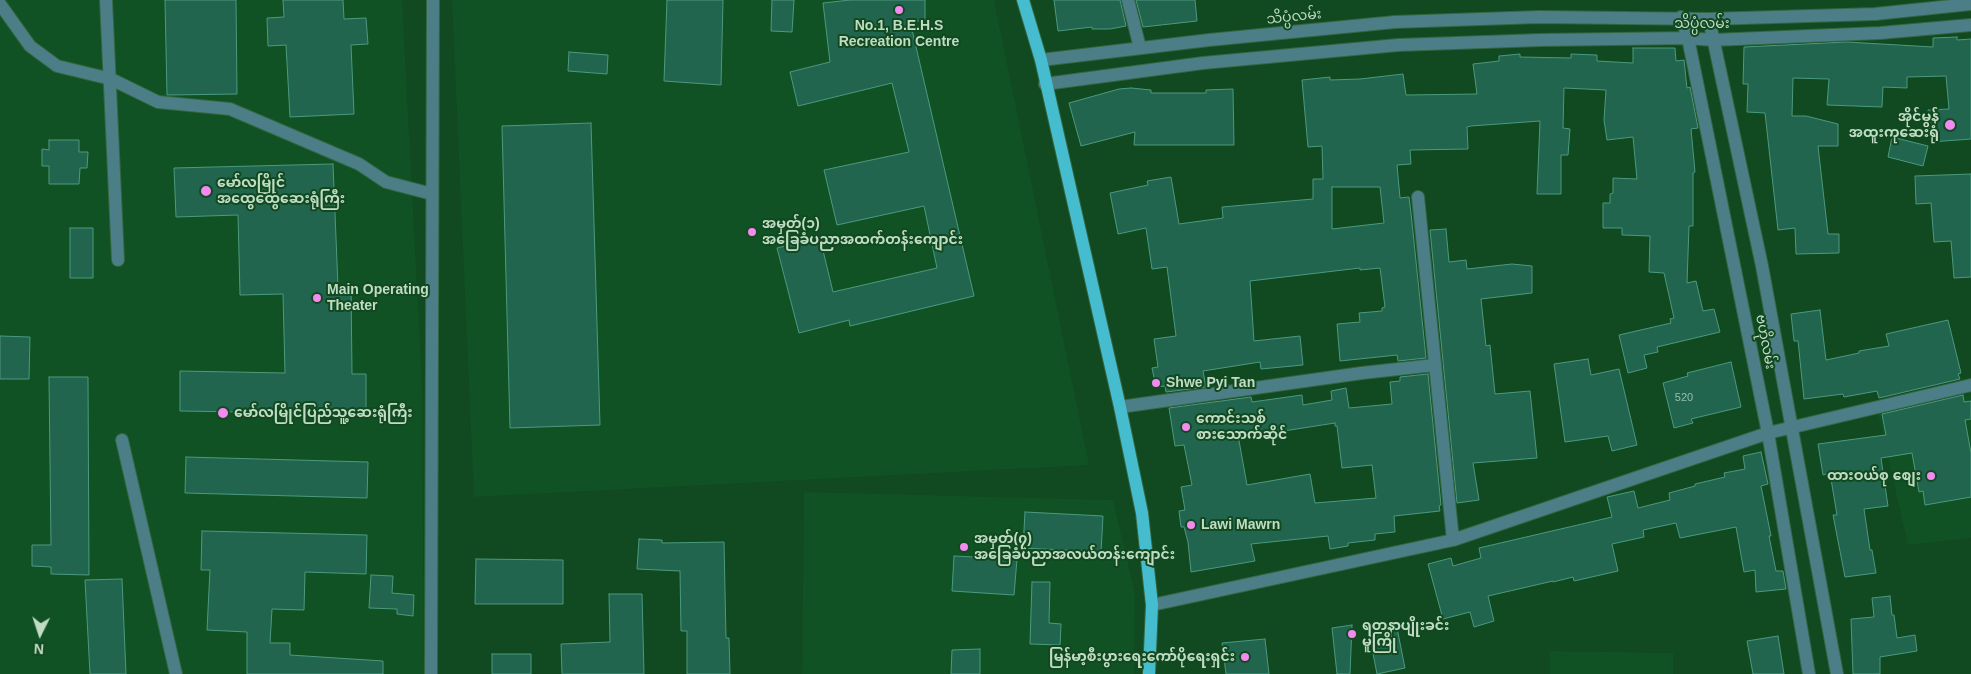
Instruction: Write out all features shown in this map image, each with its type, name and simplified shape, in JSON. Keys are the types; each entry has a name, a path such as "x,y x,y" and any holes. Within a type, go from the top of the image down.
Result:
{"main road":[{"path":"1023,0 1041,60 1120,407 1142,513 1152,605 1149,674"}],"street":[{"path":"106,0 118,260"},
{"path":"431,674 433,0"},
{"path":"1128,0 1140,48"},
{"path":"0,4 30,46 57,66 111,79 158,102 230,109 359,164 386,182 432,194"},
{"name":"သိပ္ပံလမ်း","path":"1041,60 1395,22 1539,17 1681,17 1709,19 1875,14 1971,4"},
{"name":"ဗဟိုလမ်း","path":"1681,17 1688,38 1768,433 1809,674"},
{"name":"ဗဟိုလမ်း","path":"1709,19 1762,266 1837,674"},
{"name":"သိပ္ပံလမ်း","path":"1045,84 1203,63 1398,45 1541,40 1688,38 1713,40 1880,33 1971,25"},
{"path":"1418,197 1453,540"},
{"path":"1120,407 1353,374 1435,365"},
{"path":"1152,605 1453,540 1768,433 1971,385"},
{"path":"122,440 176,674"}],"shaded area":[{"name":"မော်လမြိုင် အထွေထွေဆေးရုံကြီး","path":"0,0 402,0 422,382 424,674 0,674"},
{"name":"အမှတ်(၁) အခြေခံပညာအထက်တန်းကျောင်း","path":"452,0 994,0 1089,465 474,497"},
{"name":"ထားဝယ်စု စျေး","path":"1971,394 1971,538 1908,545 1878,414"},
{"name":"အမှတ်(၇) အခြေခံပညာအလယ်တန်းကျောင်း","path":"804,492 1113,500 1135,593 1134,674 802,674"},
{"path":"1550,651 1673,653 1673,674 1550,674"}],"building":[{"path":"165,0 236,0 237,94 167,95"},
{"path":"283,0 343,0 344,19 366,18 368,44 351,45 354,114 290,117 286,45 268,46 267,18 284,17"},
{"path":"667,0 723,0 721,85 664,81"},
{"path":"772,0 794,0 792,32 771,31"},
{"path":"850,0 925,0 925,21 910,21 974,296 850,326 849,320 799,333 777,248 820,238 833,292 937,268 924,206 837,225 824,170 909,152 892,83 798,106 790,72 830,62 823,3"},
{"path":"1054,0 1120,0 1126,26 1110,29 1092,29 1092,27 1058,31"},
{"path":"1136,0 1195,0 1197,21 1143,27"},
{"path":"1957,37 1957,40 1971,39 1971,139 1931,142 1928,110 1949,109 1946,76 1907,77 1907,88 1883,87 1882,107 1827,105 1829,79 1793,78 1792,116 1806,116 1838,124 1838,146 1818,146 1828,234 1839,234 1839,253 1796,254 1795,228 1778,230 1765,113 1747,112 1748,84 1743,84 1744,47 1847,42 1933,47 1933,38"},
{"path":"1633,48 1675,48 1676,61 1684,60 1687,88 1690,87 1698,128 1691,129 1695,172 1693,173 1693,226 1689,226 1687,283 1696,281 1703,311 1714,309 1720,332 1657,347 1658,352 1644,355 1647,368 1628,373 1619,335 1671,323 1670,319 1674,318 1664,273 1649,272 1650,236 1622,235 1622,228 1603,228 1603,203 1610,203 1610,194 1613,193 1613,178 1637,179 1633,137 1607,140 1604,120 1606,90 1564,88 1563,128 1570,129 1568,155 1561,155 1561,194 1537,194 1540,121 1467,127 1468,149 1410,150 1411,164 1397,165 1400,198 1409,197 1426,358 1398,361 1397,355 1340,361 1337,324 1360,322 1359,313 1382,311 1382,308 1385,307 1380,268 1360,270 1360,268 1250,281 1254,341 1300,336 1303,365 1261,369 1260,362 1203,371 1206,387 1166,392 1165,386 1156,387 1152,368 1158,367 1154,339 1176,336 1167,267 1152,269 1146,228 1118,234 1110,193 1148,185 1147,181 1171,177 1179,224 1223,218 1222,207 1313,199 1313,179 1323,179 1322,146 1308,147 1302,80 1330,77 1330,80 1360,79 1403,74 1406,95 1477,94 1473,64 1499,61 1499,56 1520,54 1520,57 1571,58 1571,54 1597,55 1597,61 1633,63","holes":["1332,187 1380,187 1384,223 1332,229"]},
{"path":"569,52 608,55 607,74 568,71"},
{"path":"1119,89 1151,90 1151,93 1206,93 1206,90 1233,89 1234,145 1134,145 1135,132 1081,146 1069,103"},
{"path":"591,123 600,425 510,428 502,126"},
{"path":"1892,137 1928,146 1923,166 1888,157"},
{"path":"49,140 79,140 79,152 88,152 87,168 80,168 79,184 49,184 49,166 42,166 42,149 49,150"},
{"path":"333,164 338,287 351,287 352,374 366,374 366,414 180,411 180,371 285,373 283,294 240,295 238,215 176,217 174,168"},
{"path":"1971,174 1971,277 1954,278 1951,241 1934,242 1931,203 1916,204 1915,176"},
{"path":"70,228 93,228 93,278 70,278"},
{"path":"1446,229 1449,262 1466,260 1467,269 1512,264 1532,266 1532,293 1481,299 1486,346 1490,345 1495,394 1530,391 1537,458 1473,463 1479,500 1457,503 1430,230"},
{"path":"1820,310 1826,360 1859,353 1859,351 1889,346 1886,334 1948,320 1961,373 1958,374 1960,379 1879,398 1877,391 1844,397 1843,394 1804,399 1798,341 1794,341 1791,314"},
{"path":"0,336 30,337 29,379 0,379"},
{"path":"1588,359 1591,375 1619,369 1637,445 1612,451 1608,436 1565,442 1554,364"},
{"path":"1731,362 1741,407 1691,419 1693,423 1674,428 1663,383 1688,376 1687,373"},
{"path":"1428,374 1441,505 1439,506 1440,511 1394,516 1395,532 1375,534 1375,540 1348,543 1348,546 1330,549 1328,536 1251,544 1255,561 1191,572 1188,542 1184,527 1181,527 1179,511 1185,510 1181,487 1192,485 1184,445 1175,446 1169,408 1251,397 1252,402 1302,395 1303,405 1332,400 1331,391 1346,388 1349,408 1392,404 1390,382 1400,381 1400,377","holes":["1335,423 1335,426 1337,426 1342,468 1372,465 1376,498 1315,503 1310,474 1247,485 1238,435 1271,431 1271,433"]},
{"path":"49,377 88,377 89,575 51,574 51,567 32,566 32,545 51,545"},
{"path":"1963,395 1964,402 1971,401 1971,419 1965,420 1971,453 1971,497 1925,505 1923,491 1919,492 1912,453 1881,458 1888,506 1864,509 1870,550 1872,550 1876,573 1845,577 1833,515 1837,515 1830,473 1823,475 1818,444 1886,435 1882,414"},
{"path":"1761,452 1768,484 1761,486 1771,536 1769,536 1776,571 1783,571 1786,589 1756,592 1755,570 1744,572 1736,527 1680,538 1676,523 1643,530 1644,537 1612,544 1618,571 1574,581 1573,577 1488,596 1494,621 1474,627 1470,612 1443,619 1428,564 1451,558 1453,566 1481,558 1479,548 1612,517 1607,497 1634,491 1638,508 1670,500 1669,493 1695,486 1695,484 1725,477 1724,473 1745,469 1743,456"},
{"path":"186,457 368,462 367,498 185,493"},
{"path":"1025,512 1103,516 1101,552 1023,548"},
{"path":"202,531 367,535 366,574 305,572 304,610 272,609 270,643 290,643 290,655 383,661 383,674 247,674 247,632 207,630 210,570 201,570"},
{"path":"639,539 662,540 662,543 724,542 726,638 729,638 730,674 687,674 687,631 681,631 680,571 637,569"},
{"path":"954,556 1017,559 1014,595 952,591"},
{"path":"476,559 563,560 563,604 475,604"},
{"path":"371,575 393,576 392,593 414,595 413,616 397,614 397,609 369,608"},
{"path":"122,579 126,674 90,674 85,580"},
{"path":"1032,582 1050,582 1049,623 1061,624 1060,645 1030,644"},
{"path":"609,594 642,594 644,674 562,674 561,644 610,642"},
{"path":"1890,596 1897,638 1915,635 1917,651 1880,657 1880,674 1853,674 1851,619 1874,617 1872,598"},
{"path":"1352,625 1350,674 1337,674 1332,628"},
{"path":"1397,628 1405,668 1377,674 1369,633"},
{"path":"1778,636 1784,674 1753,674 1747,641"},
{"path":"1265,639 1269,674 1226,674 1222,643"},
{"path":"980,649 980,674 951,674 952,650"},
{"path":"492,654 531,654 531,674 492,674"}],"place":[{"name":"No.1, B.E.H.S Recreation Centre","path":"899,10"},
{"name":"အိုင်မွန် အထူးကုဆေးရုံ","path":"1950,125"},
{"name":"မော်လမြိုင် အထွေထွေဆေးရုံကြီး","path":"206,191"},
{"name":"အမှတ်(၁) အခြေခံပညာအထက်တန်းကျောင်း","path":"752,232"},
{"name":"Main Operating Theater","path":"317,298"},
{"name":"Shwe Pyi Tan","path":"1156,383"},
{"name":"မော်လမြိုင်ပြည်သူ့ဆေးရုံကြီး","path":"223,413"},
{"name":"ကောင်းသစ် စားသောက်ဆိုင်","path":"1186,427"},
{"name":"ထားဝယ်စု စျေး","path":"1931,476"},
{"name":"Lawi Mawrn","path":"1191,525"},
{"name":"အမှတ်(၇) အခြေခံပညာအလယ်တန်းကျောင်း","path":"964,547"},
{"name":"ရတနာပျိုးခင်း မူကြို","path":"1352,634"},
{"name":"မြန်မာ့စီးပွားရေးကော်ပိုရေးရှင်း","path":"1245,657"}]}
